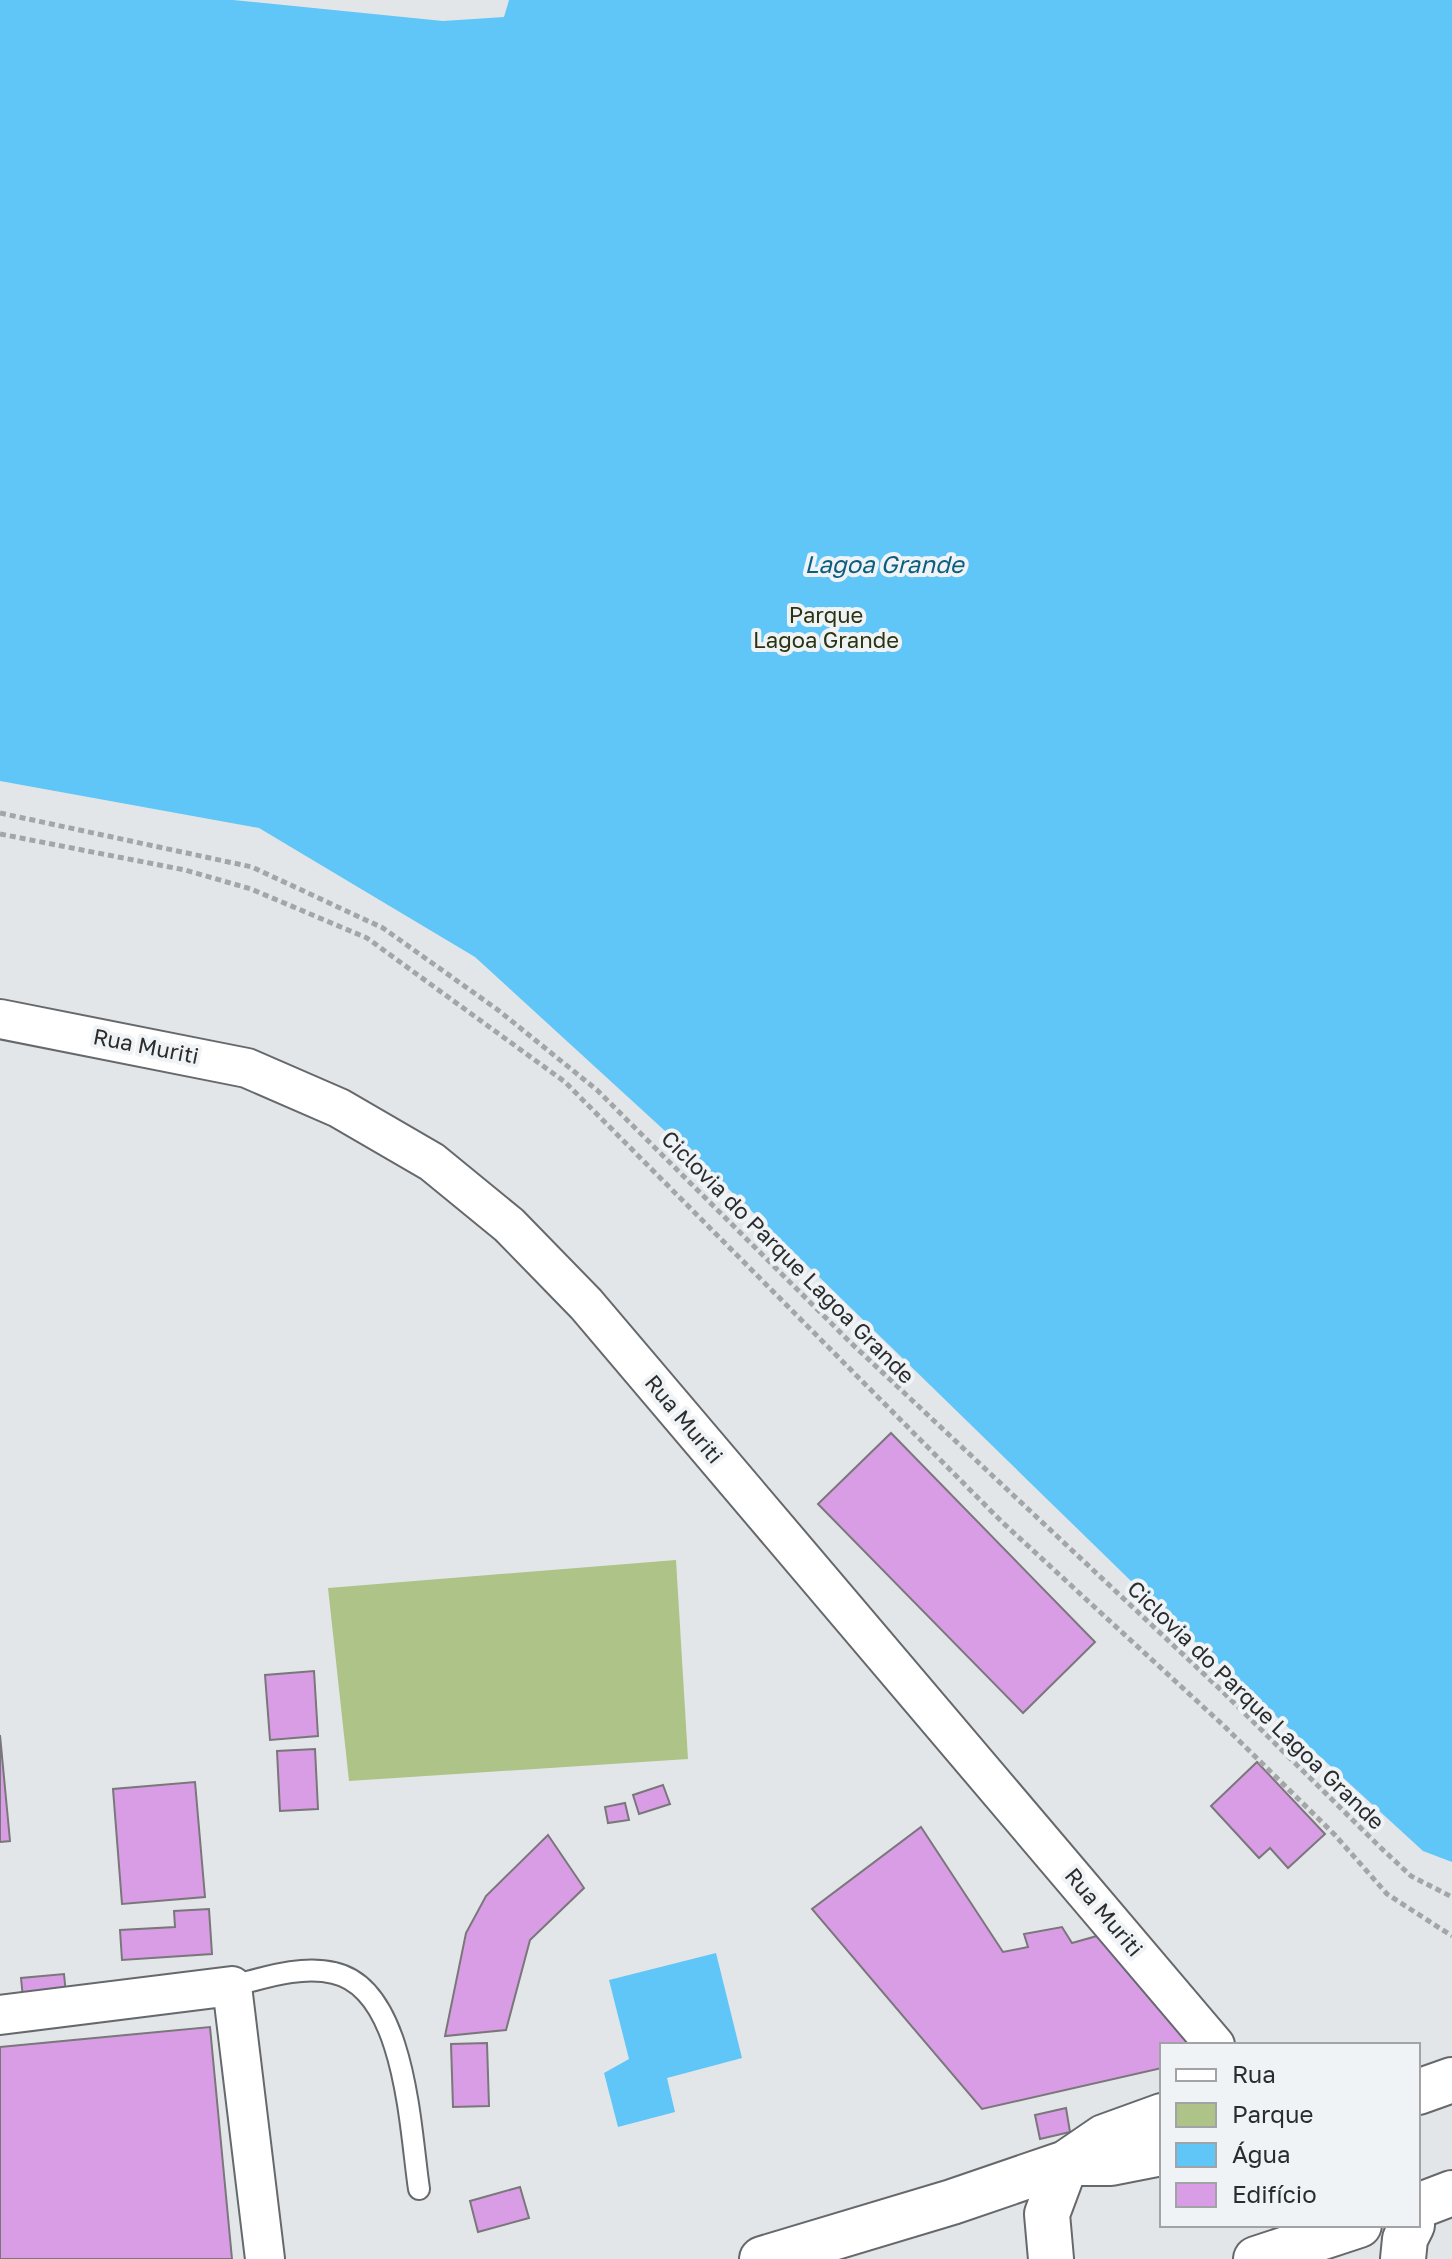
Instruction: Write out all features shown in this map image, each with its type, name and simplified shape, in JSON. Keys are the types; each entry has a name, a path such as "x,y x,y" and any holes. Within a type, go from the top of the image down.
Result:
{"main road":[{"path":"1420,2091 1452,2080"},
{"path":"762,2259 952,2202 1066,2163 1104,2137 1160,2117"},
{"path":"1066,2163 1111,2163 1160,2153"},
{"path":"1051,2259 1047,2214 1066,2163"},
{"path":"1256,2259 1353,2227"},
{"path":"1403,2259 1405,2239 1413,2227"}],"street":[{"name":"Rua Muriti","path":"0,1019 247,1068 339,1108 432,1162 509,1225 596,1316 1213,2043"},
{"path":"0,2015 232,1986 265,2259"}],"lane":[{"path":"232,1986 288,1972 335,1973 366,1991 398,2047 419,2189"}],"path":[{"name":"Ciclovia do Parque Lagoa Grande","path":"0,813 252,867 383,928 498,1010 597,1090 850,1342 1221,1690 1411,1876 1452,1897"},
{"path":"0,834 185,870 238,885 367,938 565,1082 1002,1522 1223,1725 1334,1834 1387,1894 1452,1936"}],"green space":[{"path":"676,1560 688,1759 349,1781 328,1588"}],"water":[{"name":"Lagoa Grande","path":"0,0 233,0 443,21 504,17 509,0 1452,0 1452,1862 1423,1851 1170,1619 735,1195 475,957 259,828 0,781"},
{"path":"716,1953 742,2058 667,2078 675,2112 618,2127 604,2073 629,2059 609,1980"}],"building":[{"path":"891,1433 1095,1642 1023,1713 818,1504"},
{"path":"314,1671 318,1736 270,1740 265,1675"},
{"path":"0,1735 10,1841 0,1842"},
{"path":"315,1749 318,1809 280,1811 277,1751"},
{"path":"1257,1762 1325,1834 1288,1868 1270,1848 1259,1858 1211,1806"},
{"path":"195,1782 205,1897 122,1904 113,1789"},
{"path":"663,1785 670,1804 639,1814 633,1795"},
{"path":"625,1803 629,1820 608,1823 605,1807"},
{"path":"921,1827 1003,1952 1028,1947 1024,1934 1062,1927 1072,1943 1104,1934 1190,2043 1160,2043 1160,2068 982,2109 812,1909"},
{"path":"548,1835 584,1888 530,1940 506,2030 445,2036 466,1933 486,1896"},
{"path":"209,1909 212,1954 122,1960 120,1930 175,1927 174,1911"},
{"path":"64,1974 66,1994 23,1998 21,1978"},
{"path":"210,2027 232,2259 0,2259 0,2047"},
{"path":"487,2043 489,2106 453,2107 451,2044"},
{"path":"1066,2108 1070,2132 1040,2139 1035,2115"},
{"path":"520,2187 529,2218 478,2232 470,2201"}],"park label":[{"name":"Parque Lagoa Grande","path":"826,628"}]}
